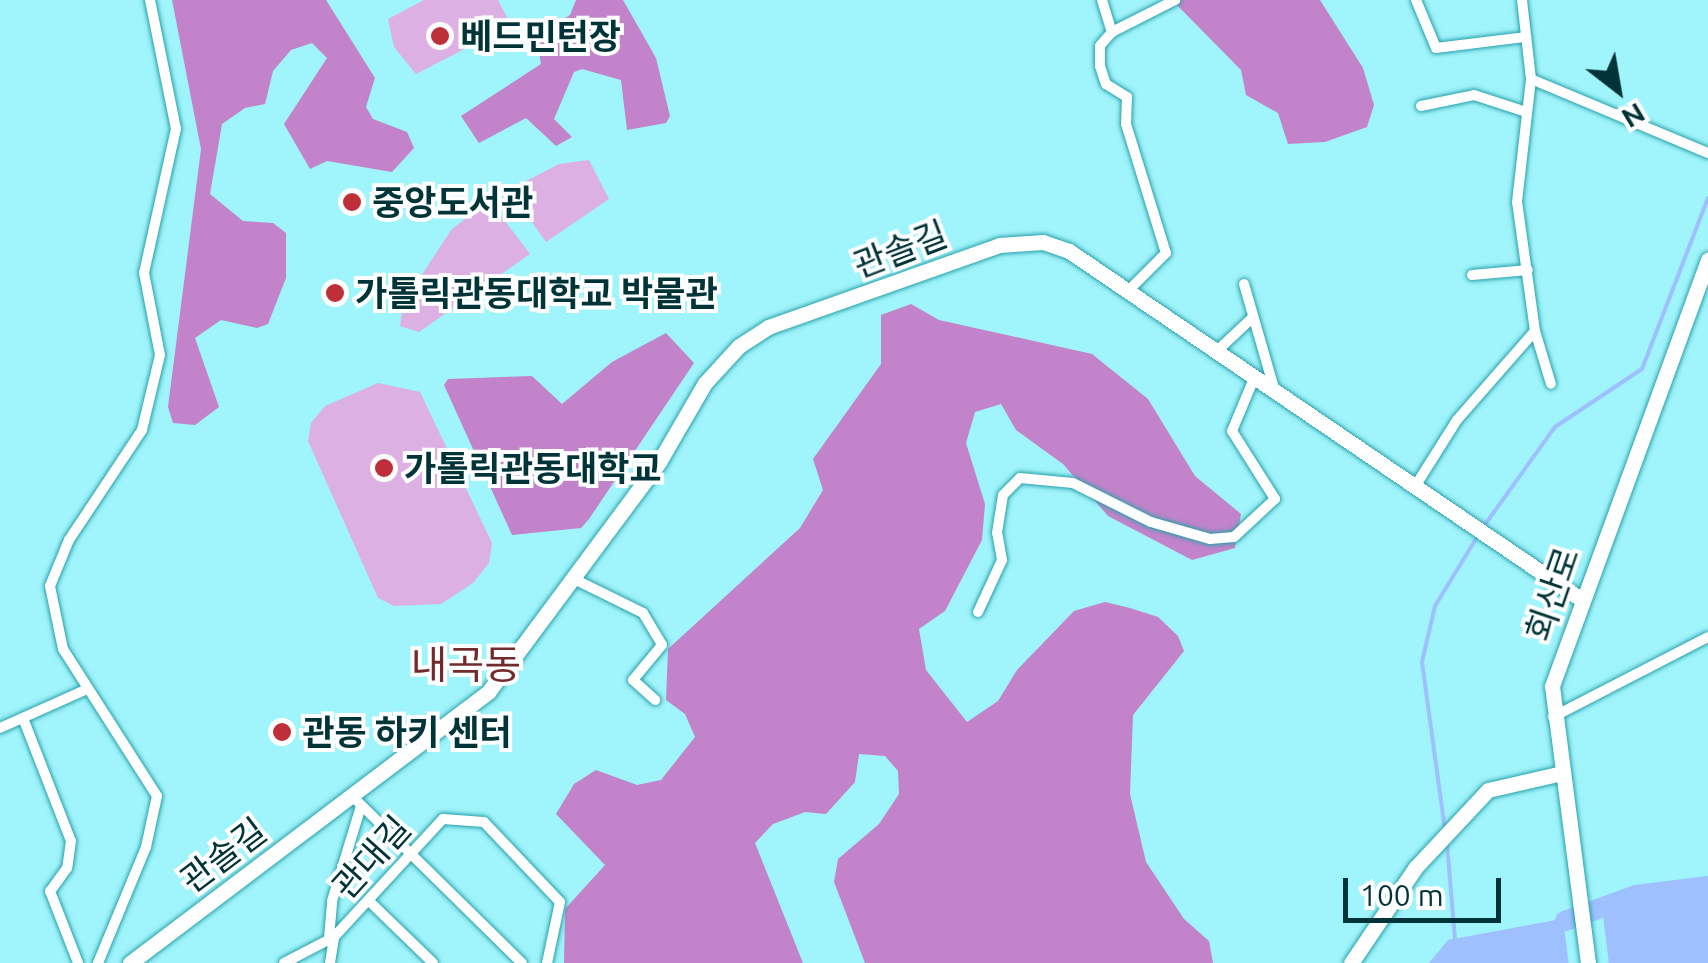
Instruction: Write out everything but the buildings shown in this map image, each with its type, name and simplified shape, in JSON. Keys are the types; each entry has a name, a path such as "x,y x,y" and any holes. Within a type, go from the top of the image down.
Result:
{"street":[{"path":"98,963 146,847 157,796 87,690 58,636 50,586 69,540 142,430 160,355 144,273 176,129 150,0"},
{"path":"1102,0 1112,32"},
{"path":"1128,290 1166,252 1126,124 1127,96 1106,84 1100,66 1100,46 1112,32 1174,0"},
{"path":"1416,0 1436,48 1526,37"},
{"path":"1522,0 1531,79 1516,202 1535,331 1552,384"},
{"path":"1531,79 1708,153"},
{"path":"1421,106 1474,95 1526,112"},
{"name":"관솔길","path":"130,963 356,801 490,692 574,579 720,362 768,328 1021,242 1069,251 1582,600"},
{"name":"회산로","path":"1588,963 1552,718 1552,686 1703,284 1708,260"},
{"path":"1472,275 1528,270"},
{"path":"1244,284 1274,388"},
{"path":"1218,350 1252,318"},
{"path":"1416,485 1457,420 1535,331"},
{"path":"978,612 1002,560 997,533 1003,495 1020,478 1073,483 1151,522 1210,539 1234,537 1275,499 1232,431 1255,376"},
{"path":"574,579 643,613 662,645 633,680 655,700"},
{"path":"1552,718 1708,638"},
{"path":"0,728 87,690"},
{"path":"23,718 70,841 66,868 50,891 78,963"},
{"path":"1350,963 1416,868 1488,790 1564,780"},
{"path":"284,963 332,937 332,902 356,801 522,963"},
{"name":"관대길","path":"332,962 332,937 443,819 484,822 560,902 546,963"},
{"path":"369,901 433,963"}],"shaded area":[{"path":"172,0 326,0 375,78 366,107 373,119 407,132 414,148 392,172 327,161 310,169 284,124 327,58 312,43 291,50 273,71 265,104 245,108 222,124 210,194 243,221 273,223 286,233 286,278 268,324 257,328 221,320 195,338 219,407 195,425 173,423 168,407 201,149"},
{"name":"베드민턴장","path":"424,0 498,0 511,25 416,74 394,47 388,19"},
{"path":"576,0 623,0 656,58 670,116 666,123 627,130 621,80 582,69 574,72 554,119 572,137 556,146 526,118 479,143 461,116 541,64 536,36 570,15"},
{"path":"1172,0 1320,0 1363,68 1374,105 1367,127 1325,142 1288,144 1278,113 1246,95 1241,70"},
{"path":"589,160 609,199 546,242 509,190 559,164"},
{"path":"489,200 530,254 419,332 400,326 403,304 451,230"},
{"path":"911,304 939,320 1092,354 1148,399 1195,476 1241,514 1235,548 1192,560 1108,516 1063,464 1016,430 1001,404 975,412 966,443 985,504 982,540 945,611 919,629 926,670 967,722 998,701 1017,670 1074,611 1105,602 1130,608 1158,617 1178,636 1184,651 1133,715 1130,794 1146,862 1184,919 1209,941 1213,963 865,963 834,882 838,859 879,824 899,794 898,771 885,756 859,754 855,782 826,814 805,812 773,824 755,843 803,963 564,963 565,909 605,865 556,814 574,784 596,770 637,785 661,780 695,737 685,714 666,700 668,649 800,528 823,490 813,459 881,364 881,315"},
{"path":"666,333 694,363 589,519 581,528 512,535 444,385 448,379 532,376 562,404 612,362"},
{"path":"378,383 420,392 492,543 489,563 473,583 441,604 394,606 378,598 308,441 311,423 325,406"}],"water":[{"path":"1708,892 1708,963 1429,963 1448,940"}],"pier":[{"path":"1602,907 1609,963 1569,963 1562,912"}],"waterway":[{"path":"1484,526 1555,427 1642,369 1708,198"},
{"path":"1445,830 1422,662 1435,606 1479,534"},
{"path":"1447,844 1455,939"},
{"path":"1565,921 1636,895 1708,886"}],"place":[{"name":"베드민턴장","path":"440,36"},
{"name":"중앙도서관","path":"352,202"},
{"name":"가톨릭관동대학교 박물관","path":"335,293"},
{"name":"가톨릭관동대학교","path":"384,468"},
{"name":"관동 하키 센터","path":"282,732"}],"district":[{"name":"내곡동","path":"466,665"}]}
